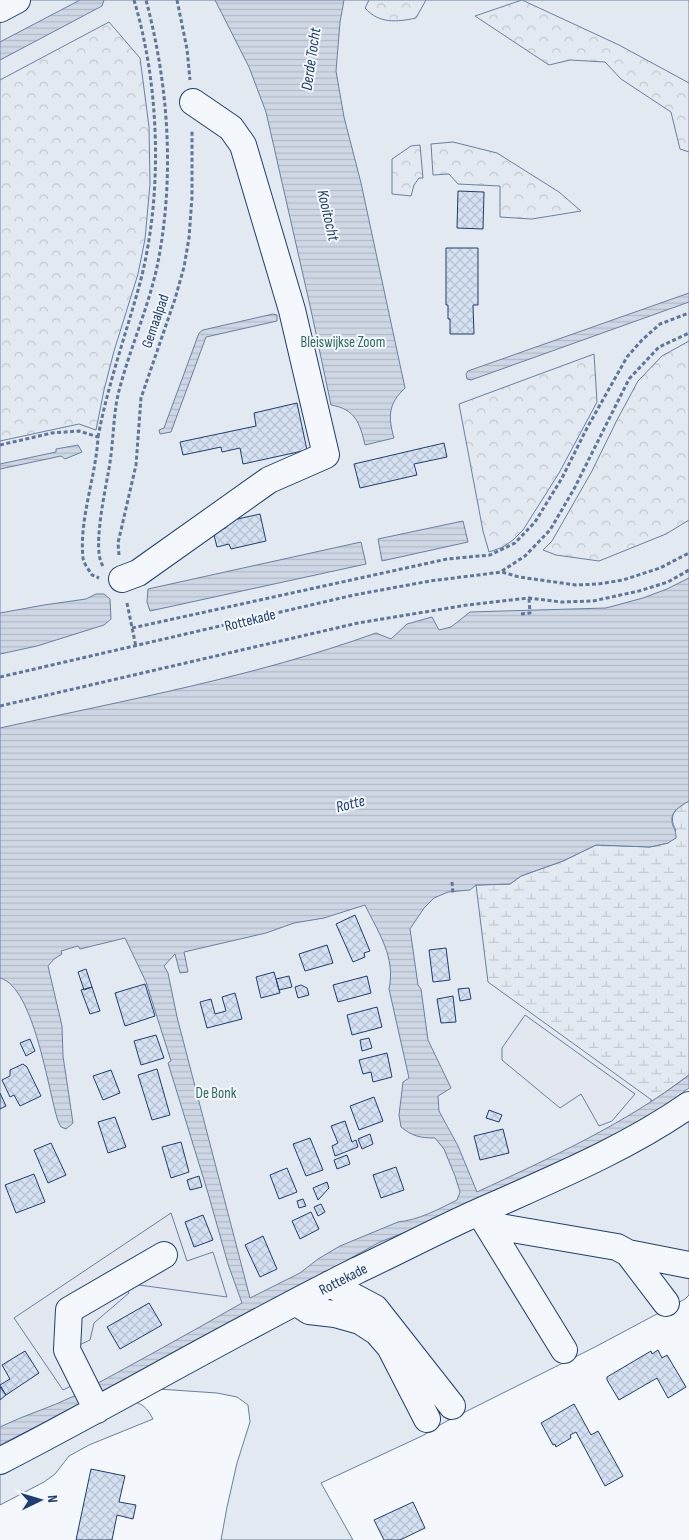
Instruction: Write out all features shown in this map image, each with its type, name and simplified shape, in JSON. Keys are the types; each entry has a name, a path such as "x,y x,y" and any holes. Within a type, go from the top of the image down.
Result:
{"street":[{"path":"0,9 17,0"},
{"path":"122,578 138,573 269,480 326,455 292,310 243,145 231,128 192,102"},
{"name":"Rottekade","path":"0,1460 95,1406 330,1284 484,1218 617,1148 689,1105"},
{"path":"484,1218 617,1247 628,1253 689,1265"},
{"path":"484,1218 564,1350"},
{"path":"628,1253 666,1303"},
{"path":"95,1406 67,1350 69,1310 164,1255"},
{"path":"330,1284 375,1308 452,1406"},
{"path":"296,1302 309,1311 335,1314 360,1321 377,1332 390,1347 427,1419"}],"path":[{"path":"122,578 100,578 92,575 83,560 86,517 98,457 98,437 103,409 140,283 149,240 155,184 152,96 147,59 134,0"},
{"path":"122,578 106,570 101,564 99,534 112,452 116,407 120,388 157,268 168,187 166,116 154,37 146,0"},
{"name":"Gemaalpad","path":"136,647 122,578 118,543 136,465 141,398 184,267 189,238 192,197 192,102 187,49 177,0"},
{"path":"132,628 438,561 490,555 515,543 535,522 562,478 627,357 660,324 689,313"},
{"path":"502,572 524,556 550,530 574,489 630,379 658,347 689,333"},
{"path":"0,445 52,434 79,431 98,437"},
{"path":"502,572 519,577 576,585 598,584 623,580 660,568 689,553"},
{"path":"0,706 358,623 467,605 529,598 561,602 593,601 661,584 689,570"},
{"name":"Rottekade","path":"0,677 136,647 354,594 430,580 502,572"},
{"path":"521,614 530,613 529,598"},
{"path":"452,882 453,894"}],"green space":[{"name":"Bleiswijkse Zoom","path":"0,0 689,0 689,621 0,793"},
{"path":"369,0 426,0 416,18 395,21 382,19 370,13 365,8"},
{"path":"522,0 619,45 689,83 689,152 680,149 671,112 621,79 605,62 570,60 549,65 475,16"},
{"path":"109,22 140,58 149,127 150,184 145,239 138,274 114,351 96,430 79,424 0,441 0,80"},
{"path":"453,142 497,153 559,192 581,211 532,219 500,217 500,186 458,184 449,174 433,175 431,144"},
{"path":"420,145 423,178 419,178 414,185 411,196 392,194 392,159 411,146"},
{"path":"689,341 689,520 666,534 599,561 556,555 543,550 552,541 592,471 638,381 662,356"},
{"path":"594,354 597,402 559,473 523,530 503,547 489,552 483,531 459,404"},
{"path":"689,801 689,1075 653,1101 488,982 476,885 510,884 521,876 563,861 596,845 650,847 668,843 676,830 672,820 674,812"},
{"name":"De Bonk","path":"478,863 494,980 652,1097 645,1125 0,1452 0,917"},
{"path":"689,1113 689,1295 685,1299 595,1347 445,1422 424,1435 321,1483 353,1540 221,1540 237,1463 250,1422 248,1405 237,1397 217,1393 143,1388"},
{"path":"130,1401 144,1407 153,1419 89,1445 69,1456 55,1474 44,1482 0,1505 0,1470"}],"shaded area":[{"path":"525,1015 635,1094 612,1121 599,1126 581,1094 560,1108 502,1060 502,1048"},
{"path":"171,1213 187,1261 213,1252 227,1297 139,1285 135,1279 125,1285 129,1293 94,1323 90,1340 73,1348 89,1377 63,1390 14,1318"}],"water":[{"path":"80,0 104,0 102,6 0,60 0,42"},
{"path":"215,0 344,0 340,22 336,71 344,117 361,183 405,388 392,405 390,417 394,438 365,445 355,418 346,410 331,405 266,112 249,67"},
{"path":"689,293 689,302 471,380 467,379 466,374 468,371"},
{"path":"273,314 277,315 277,321 206,337 171,432 160,434 159,430 164,428 199,333 203,330"},
{"path":"78,445 82,452 65,459 61,456 0,469 0,464 56,452 56,449"},
{"path":"463,521 468,542 382,561 378,539"},
{"path":"361,542 366,564 150,611 147,602 148,589"},
{"name":"Rotte","path":"689,578 689,801 677,809 673,815 672,822 676,838 668,843 650,847 596,845 563,861 521,876 510,884 476,885 470,890 448,892 434,898 424,908 410,929 428,1040 451,1088 438,1096 439,1111 458,1146 477,1192 613,1125 665,1093 689,1075 689,1088 665,1106 557,1165 432,1222 380,1242 142,1373 0,1445 0,1427 74,1396 242,1303 228,1264 168,1063 171,1061 146,982 125,938 80,949 78,946 61,951 62,954 48,966 62,1026 63,1056 73,1123 66,1129 61,1127 58,1121 31,1019 12,985 0,978 0,728 237,675 330,649 376,633 391,639 407,624 432,617 439,630 451,627 470,612 606,608 667,589","holes":["365,905 388,955 391,977 389,989 409,1078 403,1082 399,1115 401,1127 417,1136 435,1138 444,1149 460,1192 457,1200 421,1217 398,1222 340,1246 318,1259 300,1273 250,1298 177,1017 168,973 164,966 175,954 180,973 188,972 184,952 266,933 294,923 324,918"]},
{"path":"96,594 104,594 110,599 111,619 104,625 37,646 0,654 0,613 86,599"}],"building":[{"path":"458,191 484,192 483,229 457,228"},
{"path":"446,248 478,248 478,305 473,305 474,334 450,334 450,319 448,319 448,305 446,305"},
{"path":"297,403 307,450 243,464 240,448 222,452 221,447 183,455 180,442 256,426 254,413"},
{"path":"444,443 447,457 414,464 417,475 360,488 354,464"},
{"path":"260,514 266,541 231,549 229,544 217,547 213,531 226,528 224,522"},
{"path":"355,915 370,951 364,953 365,957 353,962 336,924"},
{"path":"327,945 333,963 305,971 299,954"},
{"path":"446,948 450,980 433,982 429,950"},
{"path":"86,969 92,987 84,990 78,972"},
{"path":"274,972 280,993 261,998 256,977"},
{"path":"289,976 292,987 279,990 276,979"},
{"path":"367,976 371,993 338,1002 333,985"},
{"path":"145,984 155,1016 125,1026 115,993"},
{"path":"301,985 307,988 309,995 298,998 295,987"},
{"path":"92,987 100,1011 90,1014 81,990"},
{"path":"469,988 471,999 460,1001 458,989"},
{"path":"235,993 242,1019 207,1028 200,1002 211,999 215,1014 226,1011 222,997"},
{"path":"453,996 456,1022 441,1023 437,999"},
{"path":"377,1007 382,1027 352,1035 347,1015"},
{"path":"156,1035 164,1058 141,1065 134,1041"},
{"path":"369,1038 372,1048 362,1051 360,1040"},
{"path":"30,1039 35,1051 26,1056 20,1043"},
{"path":"387,1053 392,1077 373,1082 371,1072 363,1074 359,1060"},
{"path":"23,1064 27,1067 41,1096 20,1106 14,1095 10,1097 2,1080 10,1076 10,1070"},
{"path":"157,1069 170,1115 152,1120 138,1075"},
{"path":"111,1070 120,1093 103,1100 93,1076"},
{"path":"0,1093 6,1106 0,1109"},
{"path":"374,1097 383,1121 359,1130 350,1106"},
{"path":"489,1110 502,1115 499,1122 486,1118"},
{"path":"115,1117 126,1147 108,1153 98,1122"},
{"path":"345,1121 352,1142 356,1140 358,1147 335,1156 332,1146 338,1143 331,1126"},
{"path":"503,1129 509,1153 480,1160 474,1136"},
{"path":"370,1134 373,1144 362,1149 358,1139"},
{"path":"310,1138 323,1170 306,1176 293,1144"},
{"path":"181,1142 189,1172 171,1178 162,1147"},
{"path":"51,1143 66,1175 48,1183 34,1150"},
{"path":"347,1155 350,1164 337,1169 334,1160"},
{"path":"396,1167 404,1190 381,1198 373,1175"},
{"path":"287,1168 297,1192 279,1199 270,1175"},
{"path":"34,1174 45,1202 16,1213 5,1185"},
{"path":"199,1176 202,1187 190,1190 187,1180"},
{"path":"327,1182 329,1188 318,1200 313,1188"},
{"path":"303,1199 306,1206 299,1208 297,1201"},
{"path":"321,1204 325,1212 318,1216 314,1207"},
{"path":"311,1212 319,1229 300,1239 292,1221"},
{"path":"203,1215 213,1240 194,1247 185,1222"},
{"path":"263,1236 277,1269 260,1277 245,1245"},
{"path":"149,1303 162,1325 120,1349 107,1327"},
{"path":"658,1350 662,1358 667,1355 686,1387 668,1398 657,1378 619,1400 607,1377 651,1351 652,1354"},
{"path":"25,1351 39,1373 6,1395 0,1385 10,1379 2,1365"},
{"path":"0,1387 6,1395 0,1400"},
{"path":"574,1404 591,1435 598,1431 623,1476 605,1486 576,1432 570,1435 571,1438 556,1447 541,1423"},
{"path":"91,1469 125,1476 119,1502 136,1505 133,1519 117,1515 112,1540 76,1540"},
{"path":"413,1502 425,1528 400,1540 384,1540 374,1520"}],"water label":[{"name":"Derde Tocht","path":"310,59"},
{"name":"Kooitocht","path":"329,215"}]}
